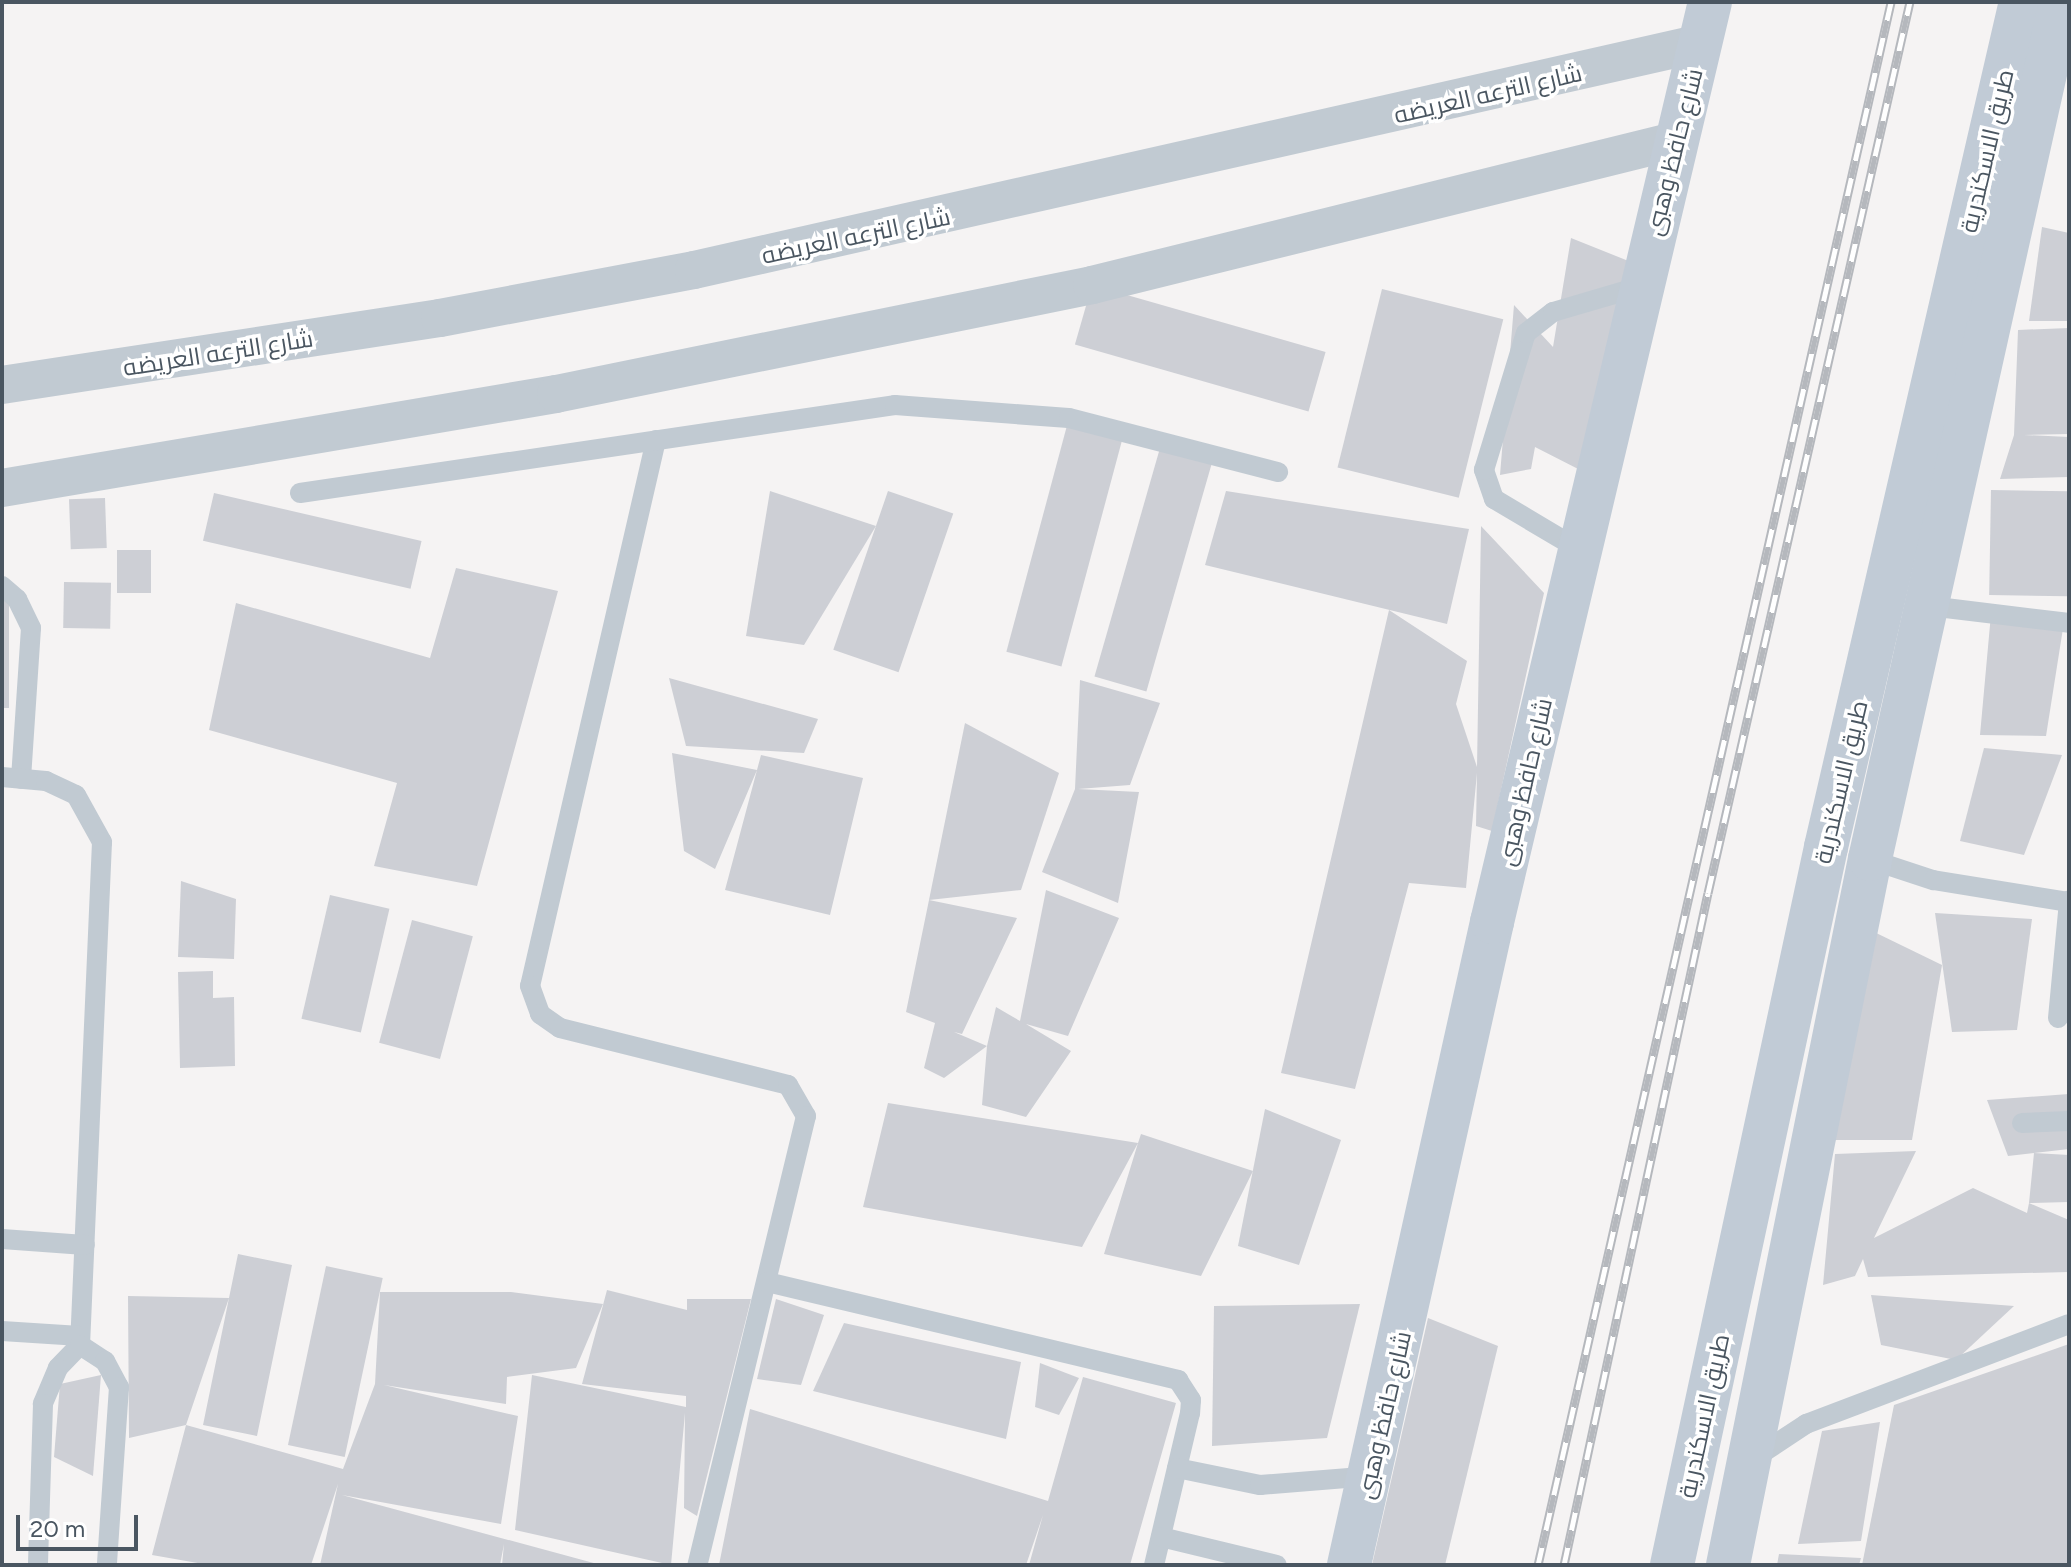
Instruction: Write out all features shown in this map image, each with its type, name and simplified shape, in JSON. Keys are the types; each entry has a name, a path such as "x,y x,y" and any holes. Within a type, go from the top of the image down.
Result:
{"main road":[{"name":"طريق الاسكندرية","path":"1729,1558 1870,859 1929,606 2048,11"},
{"name":"طريق الاسكندرية","path":"1676,1548 1826,847 2048,11"},
{"name":"شارع حافظ وهبى","path":"1349,1565 1674,141 1705,23"},
{"path":"1696,1457 1722,1472 1749,1461"},
{"path":"1676,1548 1703,1530 1729,1558"}],"street":[{"name":"شارع الترعه العريضه","path":"2,385 440,318 694,270 1705,23"},
{"path":"2,488 556,394 1092,285 1674,141"}],"lane":[{"path":"1580,550 1494,499 1484,470 1526,333 1553,312 1642,286"},
{"path":"300,493 895,405 1069,418 1278,472"},
{"path":"656,440 530,986 540,1014 560,1028 788,1085 797,1094 806,1128 697,1565"},
{"path":"2,586 17,599 31,628 12,778 46,781 76,795 102,842 80,1340 58,1368 43,1404 38,1565"},
{"path":"1929,606 2069,623"},
{"path":"1826,847 1933,880 2069,902 2058,1018"},
{"path":"2022,1123 2069,1121"},
{"path":"2,1239 85,1245"},
{"path":"767,1282 1168,1375 1191,1400 1154,1565"},
{"path":"1749,1461 1806,1424 2069,1324"},
{"path":"2,1331 80,1340 105,1361 119,1387 107,1565"},
{"path":"1177,1468 1260,1485 1371,1476"},
{"path":"1161,1537 1277,1565"}],"building":[{"path":"2042,227 2069,233 2069,321 2029,321"},
{"path":"1571,238 1646,268 1584,472 1535,447 1531,469 1500,475 1514,305 1553,347"},
{"path":"1092,285 1326,352 1308,412 1075,345"},
{"path":"1382,289 1503,319 1459,498 1337,468"},
{"path":"2069,328 2069,434 2024,435 2069,437 2069,477 2000,479 2014,435 2018,330"},
{"path":"1069,418 1124,433 1061,667 1006,652"},
{"path":"1162,441 1214,456 1146,691 1094,677"},
{"path":"1991,490 2069,491 2067,596 1989,595"},
{"path":"770,491 876,526 804,645 746,636"},
{"path":"888,491 953,513 899,672 833,650"},
{"path":"1226,491 1469,529 1447,624 1205,565"},
{"path":"214,493 422,541 411,589 203,541"},
{"path":"105,498 107,548 71,549 69,499"},
{"path":"1481,526 1544,593 1492,831 1476,826 1477,773 1466,888 1409,883 1355,1089 1281,1073 1389,610 1467,661 1456,704 1477,767"},
{"path":"117,550 151,550 151,593 117,593"},
{"path":"456,568 558,591 477,886 374,866 397,783 209,730 236,603 430,658"},
{"path":"64,582 111,583 110,629 63,628"},
{"path":"2,591 9,591 9,708 2,708"},
{"path":"1991,614 2064,622 2046,736 1980,735"},
{"path":"669,678 818,719 804,753 686,746"},
{"path":"1080,680 1160,703 1130,785 1078,789 1139,792 1118,903 1042,872 1075,789"},
{"path":"965,723 1059,773 1021,890 929,900"},
{"path":"1984,748 2062,755 2024,855 1960,841"},
{"path":"672,753 757,770 715,869 684,851"},
{"path":"761,755 863,778 830,915 725,890"},
{"path":"181,881 236,899 234,959 178,957"},
{"path":"1046,890 1119,918 1068,1036 1026,1024 1071,1051 1026,1117 982,1105 987,1046 996,1007 1020,1021"},
{"path":"330,895 389,909 361,1032 301,1019"},
{"path":"929,900 1017,918 962,1034 954,1032 987,1046 944,1078 924,1068 935,1023 906,1012"},
{"path":"1935,913 2032,919 2017,1030 1952,1032"},
{"path":"412,920 473,936 440,1059 379,1043"},
{"path":"1868,929 1942,965 1912,1140 1832,1140"},
{"path":"213,971 213,998 234,997 235,1066 180,1068 178,972"},
{"path":"2069,1094 2069,1149 2008,1156 1987,1100"},
{"path":"888,1103 1138,1143 1082,1247 863,1207"},
{"path":"1265,1109 1341,1140 1299,1265 1238,1246"},
{"path":"1141,1134 1253,1171 1201,1276 1104,1254"},
{"path":"1916,1151 1874,1238 1973,1188 2027,1213 2029,1203 2069,1220 2069,1272 1868,1277 1863,1259 1855,1276 1823,1285 1835,1154"},
{"path":"2034,1153 2069,1155 2069,1202 2029,1203"},
{"path":"238,1254 292,1265 257,1436 203,1425"},
{"path":"326,1266 383,1278 345,1457 288,1445"},
{"path":"607,1290 687,1310 687,1299 751,1299 697,1516 684,1508 685,1413 671,1565 515,1530 532,1375 686,1407 686,1396 582,1384"},
{"path":"380,1292 511,1292 603,1304 576,1368 507,1377 506,1404 384,1385 518,1416 501,1524 342,1495 601,1565 502,1565 504,1544 500,1565 320,1565 338,1484 311,1565 209,1565 152,1555 186,1425 343,1469 375,1384"},
{"path":"1871,1295 2014,1306 1956,1360 1881,1345"},
{"path":"128,1296 229,1298 186,1425 129,1438"},
{"path":"776,1299 824,1315 801,1385 757,1379"},
{"path":"1360,1304 1327,1438 1212,1446 1214,1306"},
{"path":"1428,1318 1498,1346 1445,1565 1372,1565"},
{"path":"844,1323 1021,1362 1006,1439 813,1391"},
{"path":"2069,1344 2069,1565 1862,1565 1894,1405"},
{"path":"1040,1363 1079,1378 1059,1415 1035,1407"},
{"path":"101,1375 93,1476 54,1457 60,1384"},
{"path":"1083,1377 1176,1403 1130,1565 1029,1565 1043,1515 1026,1565 719,1565 750,1409 1048,1501"},
{"path":"1880,1422 1861,1541 1798,1544 1822,1431"},
{"path":"1779,1554 1861,1558 1859,1565 1777,1565"}],"railway":[{"path":"1538,1565 1891,2"},
{"path":"1564,1565 1708,893 1910,2"}]}
